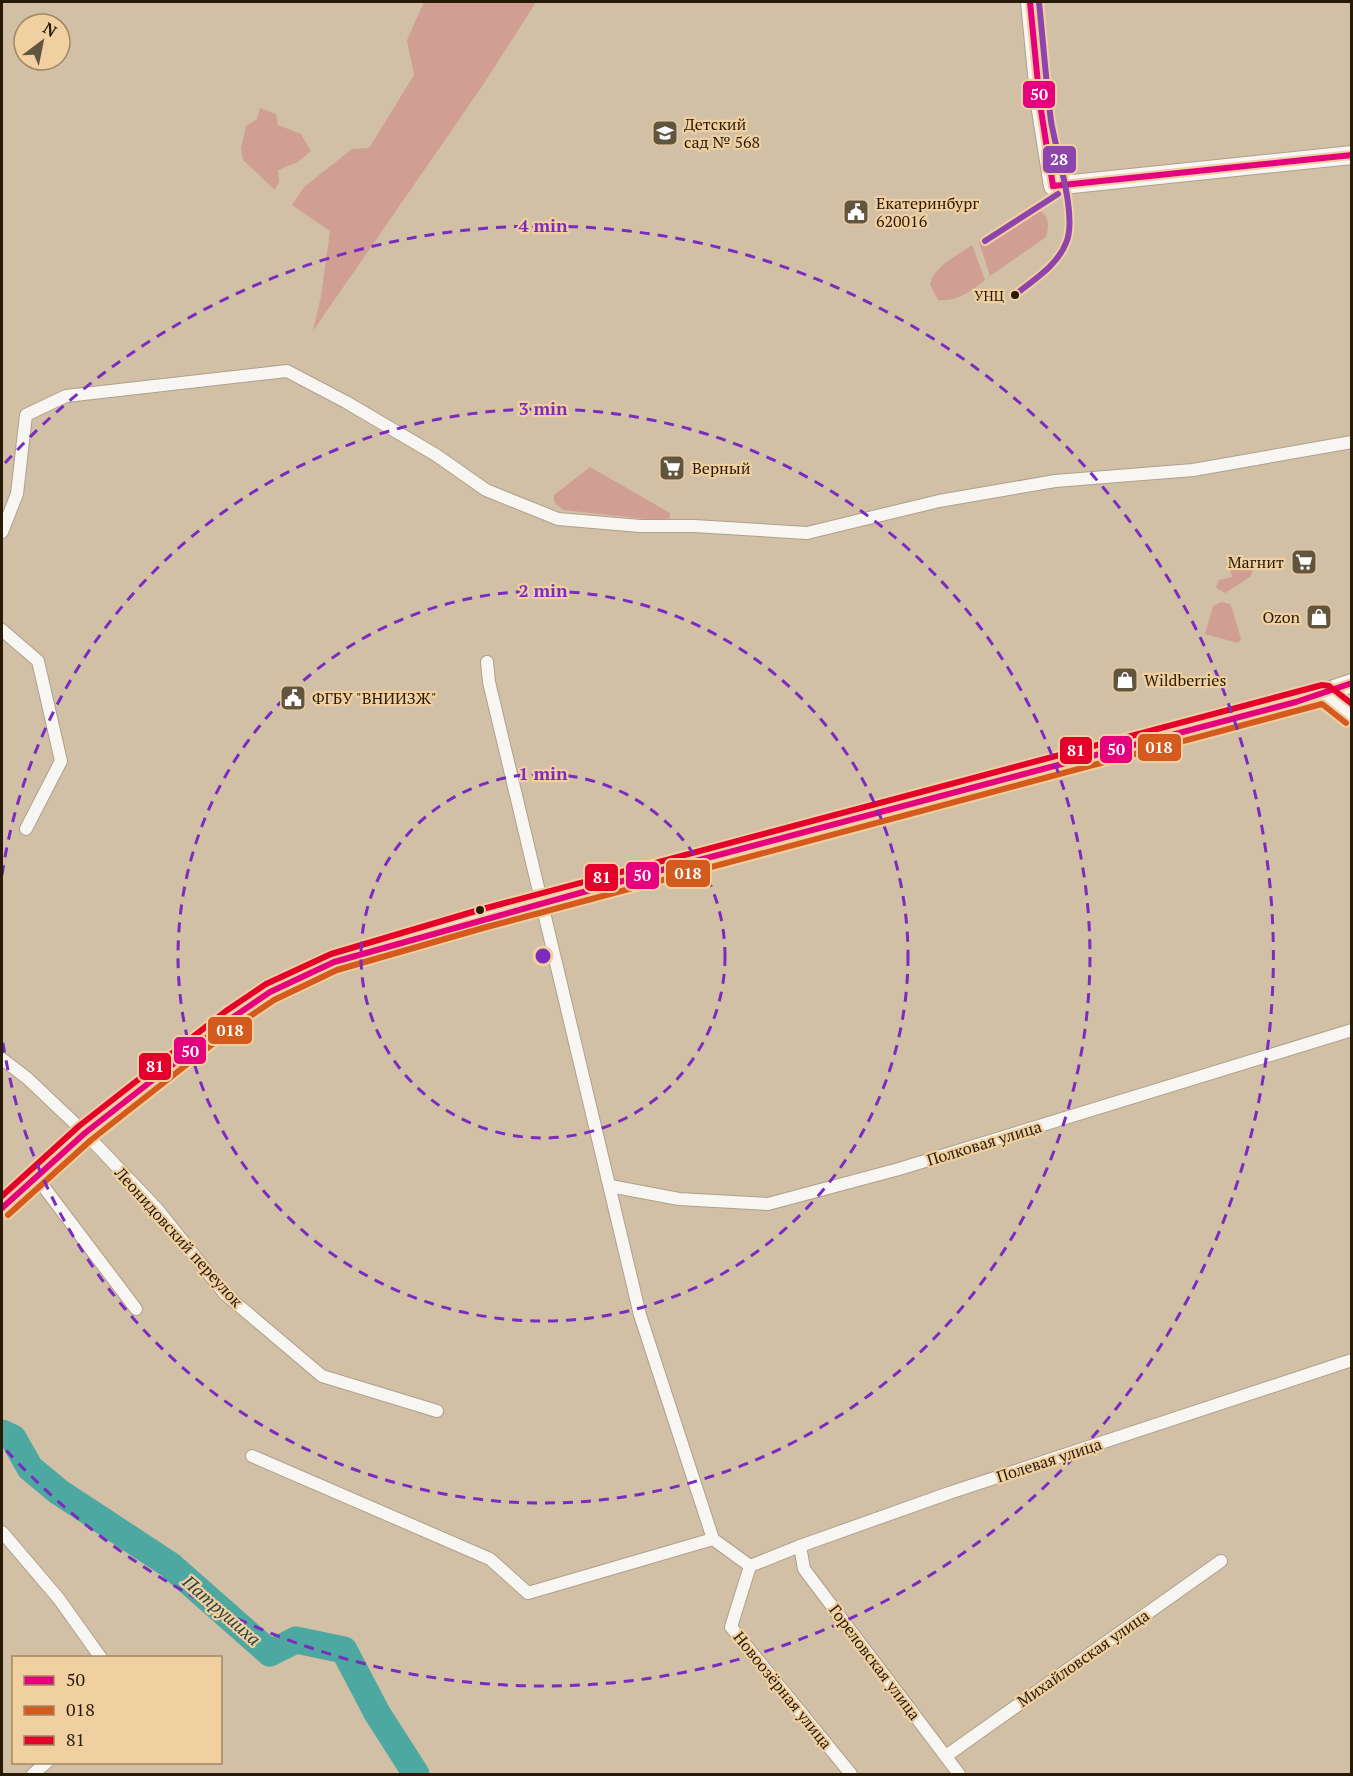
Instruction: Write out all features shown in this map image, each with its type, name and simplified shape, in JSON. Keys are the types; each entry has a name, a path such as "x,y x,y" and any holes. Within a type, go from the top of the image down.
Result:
{"street":[{"path":"1030,2 1040,104 1053,186 1352,155"},
{"path":"2,532 17,494 26,415 66,396 287,371 436,455 486,490 558,519 640,526 694,526 807,533 939,501 997,491 1055,482 1193,470 1352,442"},
{"path":"2,630 38,661 61,761 26,829"},
{"path":"487,662 489,682 640,1315 713,1539 750,1566"},
{"path":"2,1208 85,1133 232,1018 270,992 334,962 1324,694 1352,683"},
{"path":"1324,694 1352,716"},
{"name":"Полковая улица","path":"610,1186 679,1199 768,1204 899,1169 1352,1030"},
{"name":"Леонидовский переулок","path":"2,1059 27,1078 85,1133 158,1210 225,1294 322,1376 437,1411"},
{"path":"37,1178 136,1309"},
{"name":"Полевая улица","path":"750,1566 800,1545 1352,1360"},
{"path":"252,1456 490,1559 528,1593 713,1539"},
{"path":"2,1532 59,1599 101,1656"},
{"name":"Гореловская улица","path":"800,1545 804,1569 959,1774"},
{"name":"Михайловская улица","path":"946,1756 1221,1561"},
{"name":"Новоозёрная улица","path":"750,1566 731,1627 851,1774"},
{"path":"33,1774 45,1764"}],"shaded area":[{"path":"424,2 536,2 485,82 313,331 321,296 330,231 292,205 304,187 352,149 369,148 414,75 407,40"},
{"path":"260,108 276,114 278,125 301,134 311,151 298,162 278,170 279,181 275,190 243,160 241,148 246,126 257,119"},
{"path":"1033,209 1045,215 1047,219 1046,237 990,276 979,242 1024,211"},
{"path":"972,245 985,280 958,297 938,300 930,284 933,277 947,262"},
{"path":"590,467 670,513 670,518 664,521 563,510 554,502 554,495"},
{"path":"1247,568 1253,571 1250,577 1225,593 1216,588 1219,580 1232,577 1230,569"},
{"path":"1221,602 1230,604 1232,608 1241,639 1238,643 1205,634 1213,606"}],"waterway":[{"name":"Патрушиха","path":"2,1433 13,1438 30,1468 59,1492 170,1565 270,1653 296,1640 344,1650 377,1713 416,1774"}],"transit line":[{"name":"50","path":"1030,2 1040,104 1053,186"},
{"name":"28","path":"1015,295 1057,259 1069,232 1068,201 1051,121 1039,2"},
{"name":"50","path":"1053,186 1352,155"},
{"name":"28","path":"985,241 1058,194"},
{"name":"50","path":"2,1208 85,1133 232,1018 270,992 334,962 669,868 1296,702 1352,683"},
{"name":"81","path":"2,1196 79,1126 226,1011 266,984 331,954 479,910 1322,685 1329,686 1352,704"},
{"name":"018","path":"8,1215 91,1140 237,1025 274,1000 337,970 483,928 1322,704 1346,723"}],"place":[{"name":"Детский сад № 568","path":"665,133"},
{"name":"Екатеринбург 620016","path":"856,212"},
{"name":"УНЦ","path":"1015,295"},
{"name":"Верный","path":"672,468"},
{"name":"Магнит","path":"1304,562"},
{"name":"Ozon","path":"1319,617"},
{"name":"Wildberries","path":"1125,680"},
{"name":"ФГБУ \"ВНИИЗЖ\"","path":"293,698"}]}
